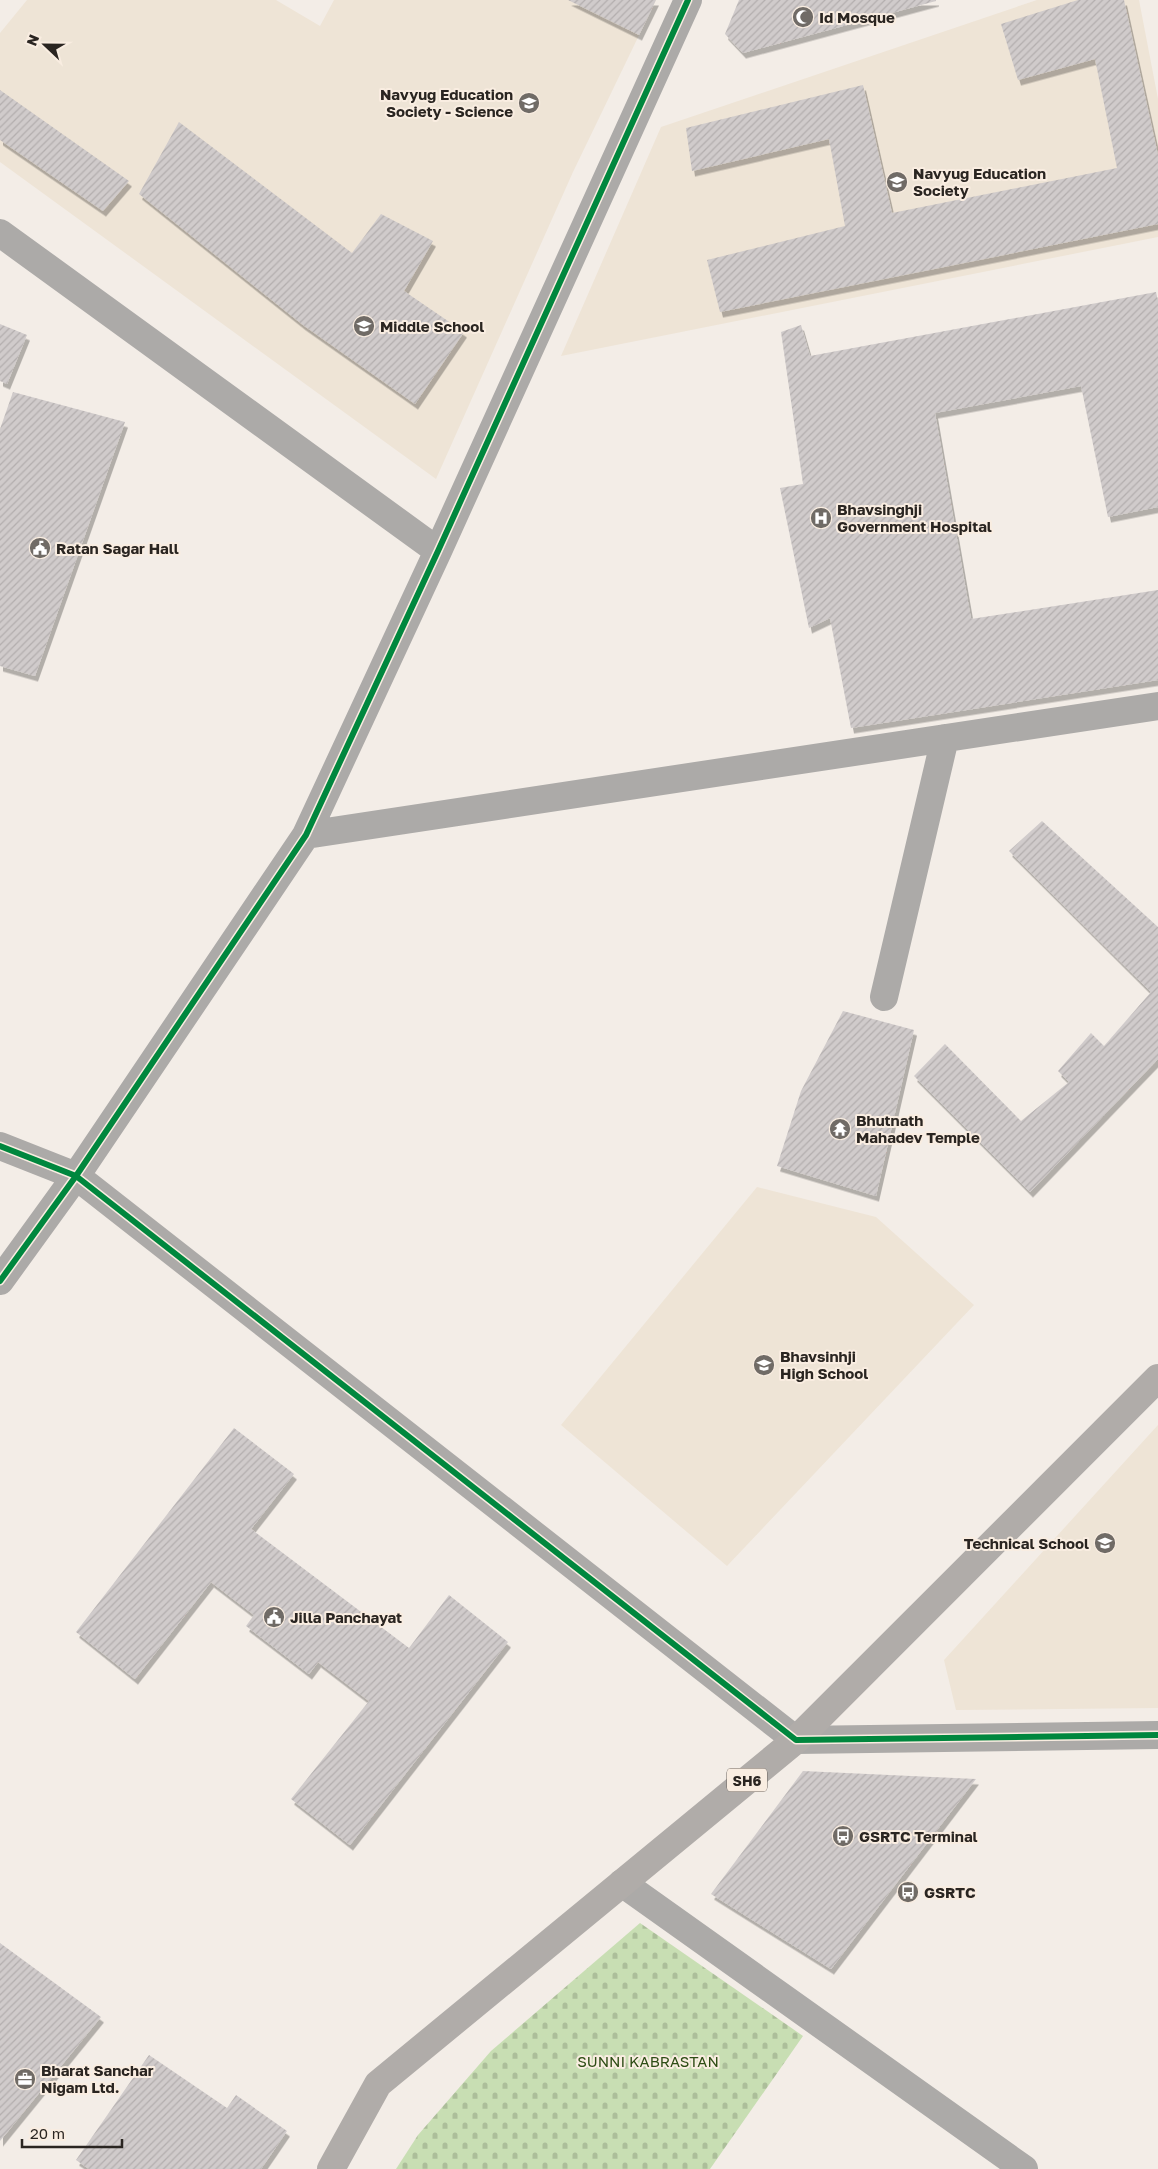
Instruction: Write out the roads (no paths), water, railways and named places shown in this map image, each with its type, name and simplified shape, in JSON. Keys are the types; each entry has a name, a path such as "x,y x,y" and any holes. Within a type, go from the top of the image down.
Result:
{"main road":[{"name":"SH6","path":"330,2169 378,2084 796,1740 1158,1378"}],"street":[{"path":"0,1280 76,1176 306,835 438,551 688,0"},
{"path":"0,233 438,551"},
{"path":"306,835 1158,706"},
{"path":"884,997 945,738"},
{"path":"0,1146 76,1176 796,1740 1158,1736"},
{"path":"622,1883 1024,2169"}],"place":[{"name":"Id Mosque","path":"803,17"},
{"name":"Navyug Education Society - Science","path":"529,103"},
{"name":"Navyug Education Society","path":"897,182"},
{"name":"Middle School","path":"364,326"},
{"name":"Bhavsinghji Government Hospital","path":"821,518"},
{"name":"Ratan Sagar Hall","path":"40,548"},
{"name":"Bhutnath Mahadev Temple","path":"840,1129"},
{"name":"Bhavsinhji High School","path":"764,1365"},
{"name":"Technical School","path":"1105,1543"},
{"name":"Jilla Panchayat","path":"274,1617"},
{"name":"GSRTC Terminal","path":"843,1836"},
{"name":"GSRTC","path":"908,1892"},
{"name":"Bharat Sanchar Nigam Ltd.","path":"25,2079"}],"park label":[{"name":"SUNNI KABRASTAN","path":"648,2061"}]}
